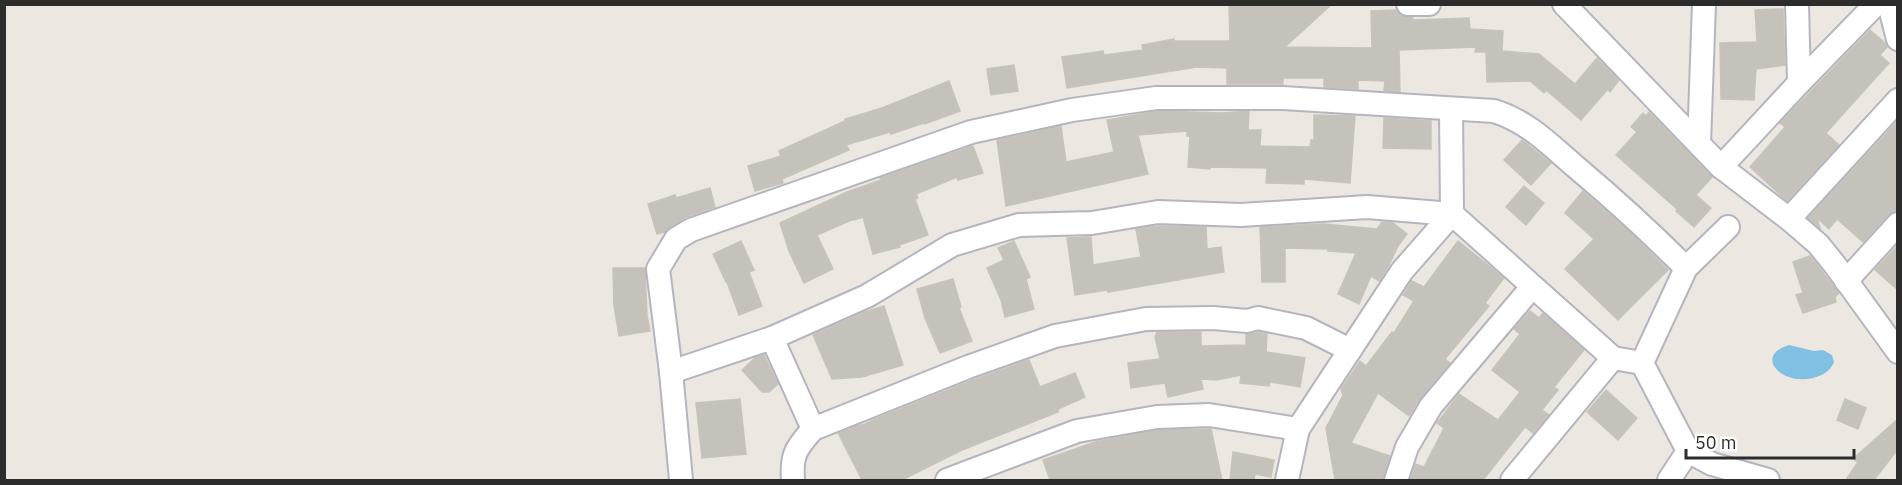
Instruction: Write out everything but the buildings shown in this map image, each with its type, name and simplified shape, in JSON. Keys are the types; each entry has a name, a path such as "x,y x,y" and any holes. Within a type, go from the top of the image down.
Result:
{"street":[{"path":"1408,4 1430,4"},
{"path":"1564,4 1721,167 1818,244 1897,349"},
{"path":"1699,144 1704,4"},
{"path":"1797,4 1799,83"},
{"path":"1721,167 1876,4"},
{"path":"1889,4 1898,39"},
{"path":"681,480 658,269 676,239 691,230 971,132 1072,110 1156,99 1283,98 1494,111 1514,117 1539,135 1637,220 1686,268"},
{"path":"1789,219 1898,100"},
{"path":"1287,480 1298,429 1402,271 1452,214 1451,110"},
{"path":"671,372 772,338 867,296 952,245 1019,225 1092,223 1158,212 1240,215 1367,207 1452,214 1612,358 1641,363"},
{"path":"1846,281 1898,224"},
{"path":"1641,363 1686,268 1728,227"},
{"path":"1396,480 1407,447 1431,406 1532,287"},
{"path":"793,480 792,463 798,446 813,429 968,367 1056,336 1146,320 1213,318 1247,321 1258,318 1306,328 1350,350"},
{"path":"772,338 813,429"},
{"path":"1512,480 1612,358"},
{"path":"1641,363 1688,451 1712,464 1768,480"},
{"path":"947,480 1077,431 1157,417 1209,415 1298,429"},
{"path":"1669,480 1688,451"}],"water":[{"path":"1789,345 1814,351 1823,350 1832,355 1834,362 1828,370 1817,377 1791,378 1776,369 1773,362 1773,356 1778,350"}]}
